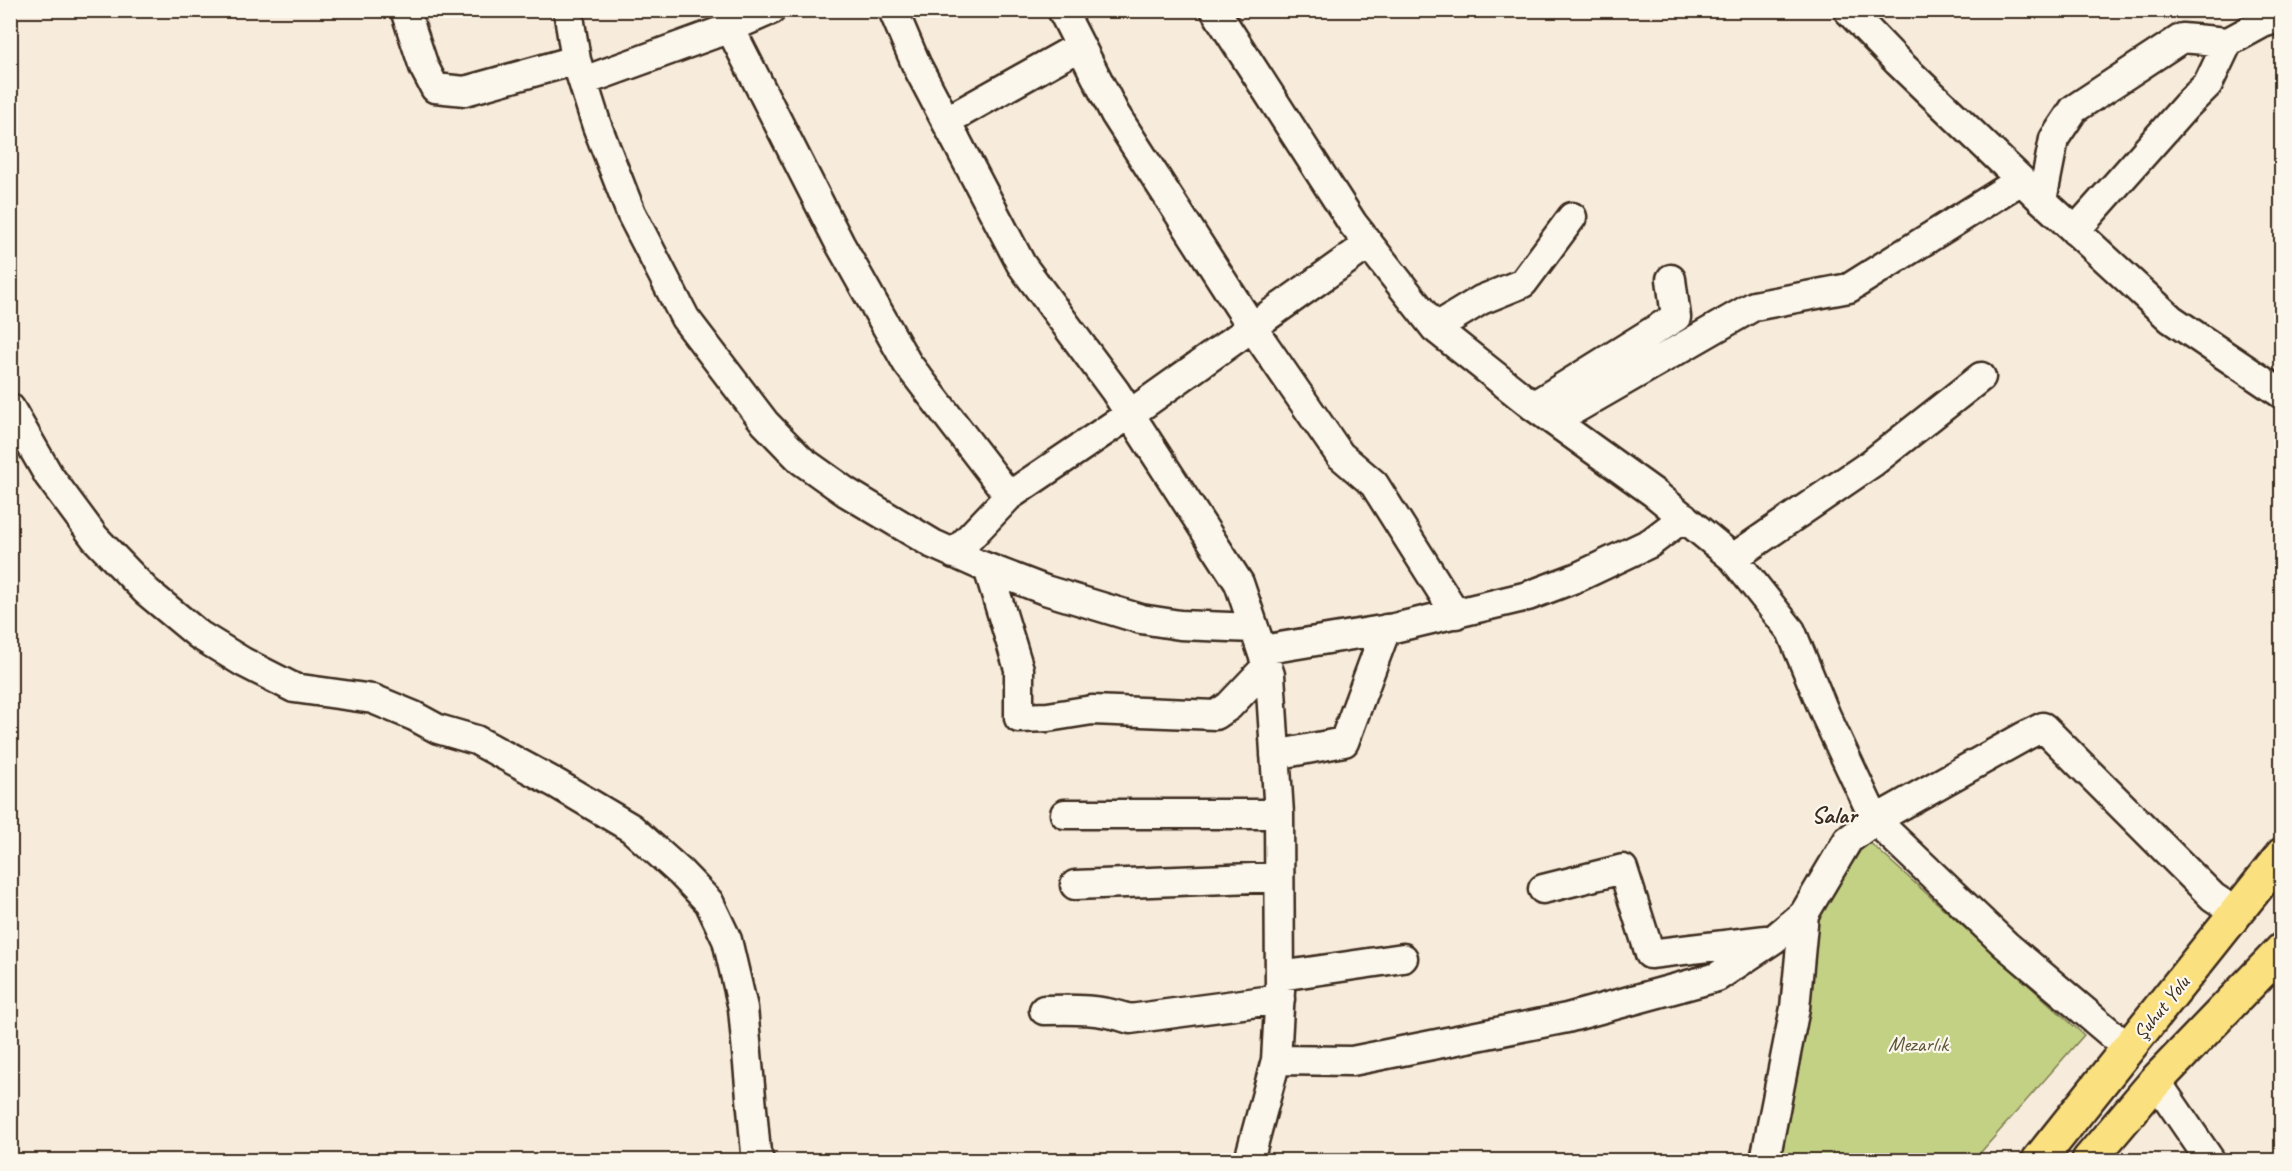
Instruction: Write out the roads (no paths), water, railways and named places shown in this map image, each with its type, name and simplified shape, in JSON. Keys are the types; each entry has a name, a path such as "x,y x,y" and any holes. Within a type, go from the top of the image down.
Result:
{"main road":[{"name":"Şuhut Yolu","path":"2039,1161 2282,855"},
{"path":"2089,1161 2156,1081 2282,950"}],"street":[{"path":"405,10 424,67 435,88 465,91 580,70 730,28 771,10"},
{"path":"568,10 580,70 597,126 632,213 685,318 765,423 801,460 846,492 954,554 1045,590 1141,619 1180,625 1261,648 1386,629 1528,596 1578,577 1650,543 1684,517"},
{"path":"893,10 916,64 1021,264 1130,414 1239,583 1270,675 1279,814 1280,988 1276,1060 1249,1161"},
{"path":"1062,10 1115,114 1252,327 1340,455 1374,484 1456,614"},
{"path":"1215,10 1353,224 1435,328 1544,413 1654,493 1733,558 1791,631 1826,716 1875,820 2006,945 2128,1048"},
{"path":"1855,12 1898,62 2074,231 2171,319 2282,394"},
{"path":"2042,200 2054,139 2074,109 2182,38 2228,42 2263,23 2282,17"},
{"path":"730,28 840,244 907,363 1009,496"},
{"path":"2074,231 2208,84 2228,42"},
{"path":"946,121 1080,46"},
{"path":"1544,413 1754,306 1849,288 2021,180"},
{"path":"1435,328 1481,300 1523,283 1572,217"},
{"path":"954,554 1009,496 1130,414 1369,244"},
{"path":"1544,413 1676,317 1671,279"},
{"path":"1733,558 1872,463 1981,377"},
{"path":"10,408 49,476 95,538 146,591 199,635 243,662 294,688 373,699 438,729 476,741 557,784 631,828 680,872 709,902 727,940 743,1008 756,1153 759,1161"},
{"path":"988,568 1018,669 1019,718 1048,717 1092,710 1216,715 1229,706 1261,648"},
{"path":"1275,755 1344,742 1386,629"},
{"path":"1276,1060 1352,1061 1567,1018 1717,976 1774,939 1804,914 1848,840 1875,820 2043,727 2213,897 2237,913"},
{"path":"1065,814 1279,814"},
{"path":"1543,889 1623,869 1650,954 1774,939"},
{"path":"1075,885 1279,878"},
{"path":"1765,1161 1795,1008 1804,914"},
{"path":"1044,1011 1081,1009 1109,1012 1130,1019 1280,988 1403,958"},
{"path":"2156,1081 2210,1161"}],"district":[{"name":"Salar","path":"1834,815"}],"park label":[{"name":"Mezarlık","path":"1918,1044"}]}
